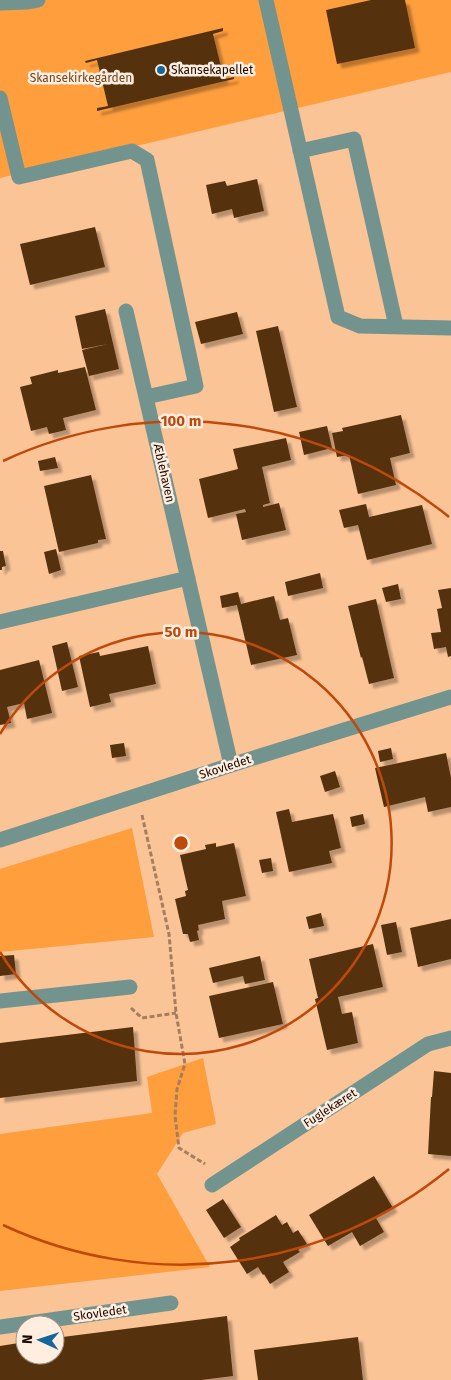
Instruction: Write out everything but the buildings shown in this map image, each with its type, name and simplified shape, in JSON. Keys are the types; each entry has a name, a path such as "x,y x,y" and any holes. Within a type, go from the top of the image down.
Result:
{"street":[{"path":"0,3 38,0"},
{"path":"266,0 338,317 360,326 451,328"},
{"path":"0,98 19,177 132,151 147,160 196,386 146,397"},
{"path":"300,151 354,139 396,326"},
{"name":"Æblehaven","path":"126,311 232,765"},
{"path":"0,622 188,578"},
{"name":"Skovledet","path":"0,840 451,697"},
{"path":"0,1001 130,987"},
{"name":"Fuglekæret","path":"218,1180 428,1044 451,1038"},
{"name":"Skovledet","path":"0,1327 171,1303"}],"path":[{"path":"137,795 169,934 176,1013 185,1064 177,1089 176,1116 179,1148 218,1180"},
{"path":"109,990 142,1018 176,1013"}],"green space":[{"name":"Skansekirkegården","path":"0,0 451,0 451,72 0,178"},
{"path":"132,828 154,937 0,952 0,869"},
{"path":"203,1058 216,1124 183,1133 157,1174 210,1267 0,1291 0,1134 152,1113 147,1077"}],"place":[{"name":"Skansekapellet","path":"161,70"}]}
